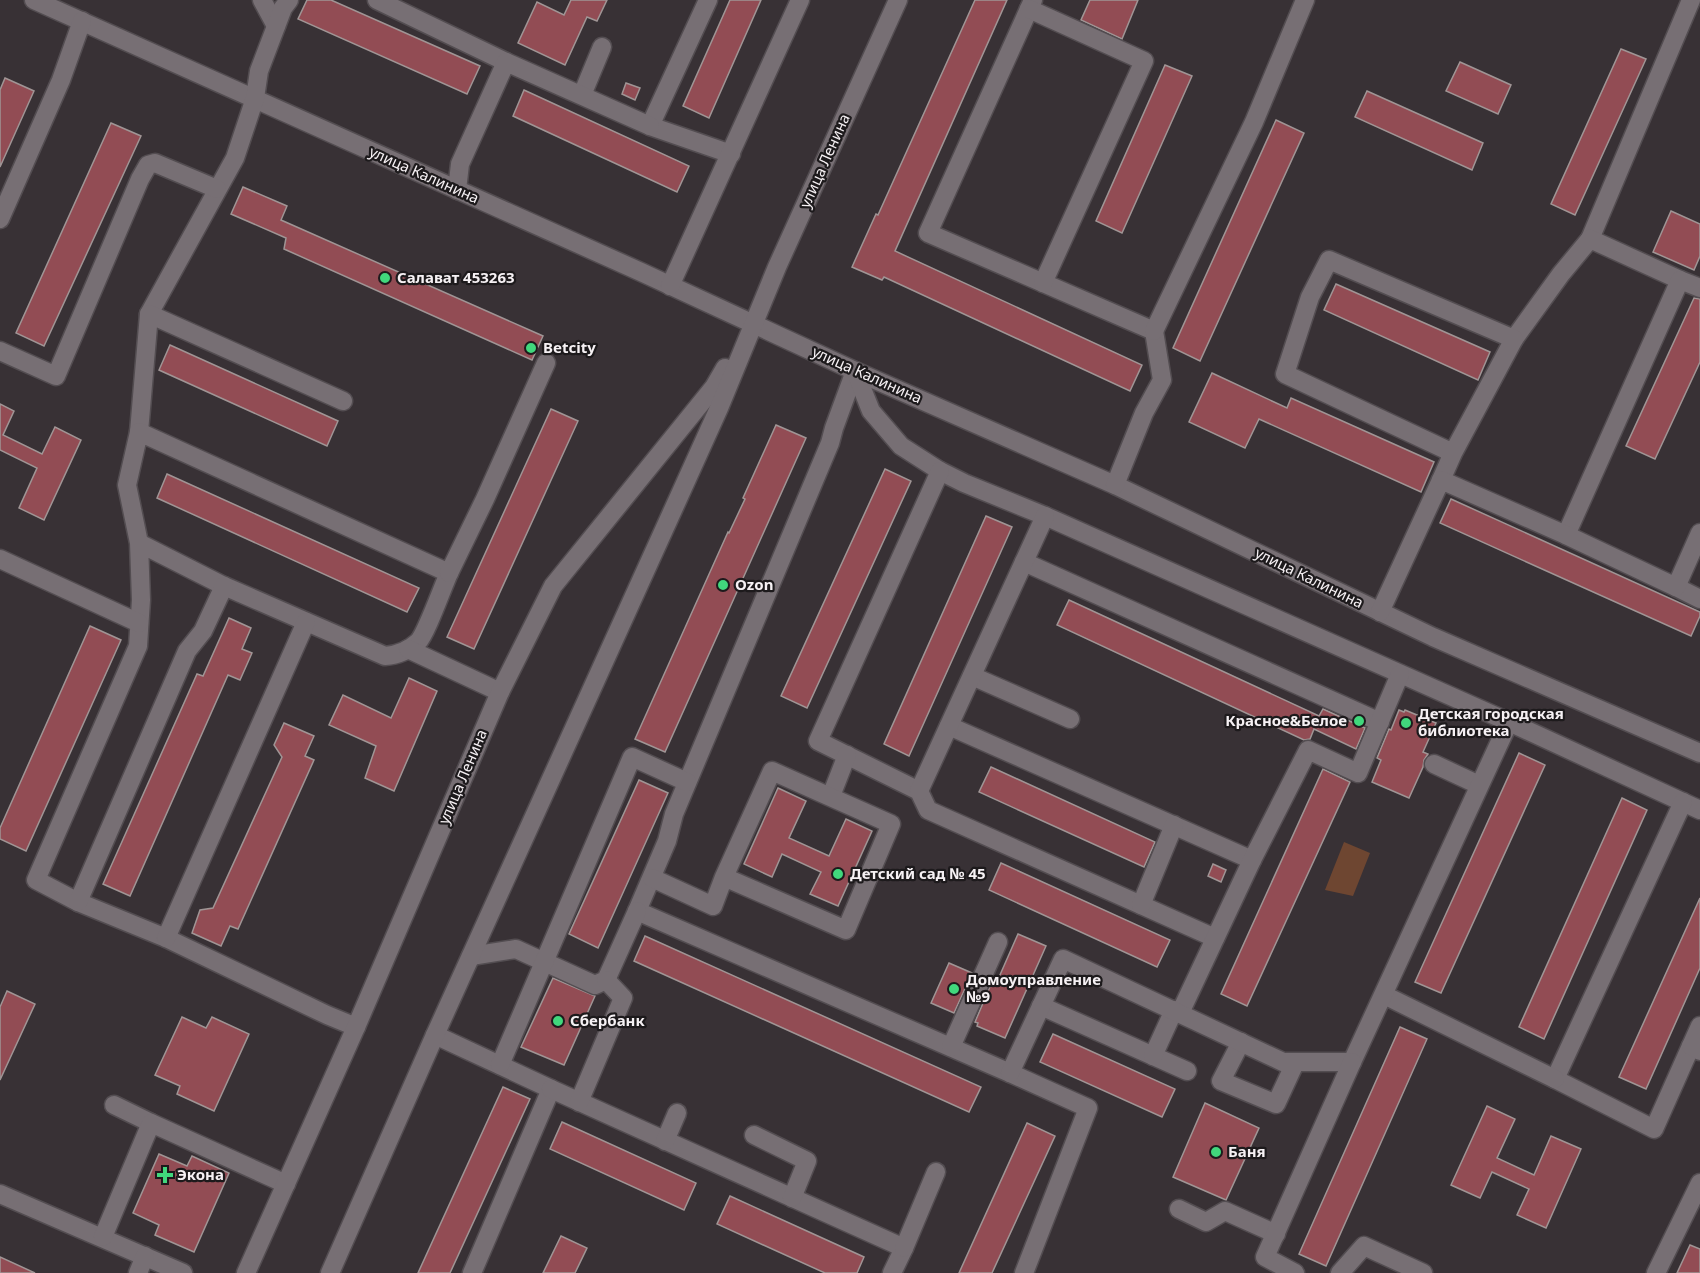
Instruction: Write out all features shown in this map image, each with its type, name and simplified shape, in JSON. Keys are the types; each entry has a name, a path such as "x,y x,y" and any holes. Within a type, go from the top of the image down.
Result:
{"street":[{"name":"улица Калинина","path":"34,0 855,371 1115,485 1434,637 1698,747"},
{"path":"262,0 276,26"},
{"path":"289,0 276,26 259,71 255,98 235,158 149,314 139,432 127,485 139,543 141,600 138,646 36,880 78,902 166,938 356,1027"},
{"path":"377,0 506,62 650,126 730,154"},
{"path":"650,126 708,0"},
{"path":"670,286 800,0"},
{"name":"улица Ленина","path":"330,1273 435,1035 719,408 753,323 898,0"},
{"path":"1115,485 1144,413 1162,380 1154,331 1254,122 1305,0"},
{"path":"1380,612 1453,453 1514,339 1561,274 1590,239 1691,0"},
{"path":"1043,283 1144,61 1031,5 928,233 1043,283 1154,331"},
{"path":"0,219 61,80 82,21"},
{"path":"582,95 602,46"},
{"path":"457,190 460,164 506,62"},
{"path":"0,351 56,376 148,165 155,163 217,189"},
{"path":"1590,239 1700,288"},
{"path":"1453,453 1286,374 1310,297 1329,260 1514,339"},
{"path":"1566,535 1680,280"},
{"path":"149,314 343,401"},
{"name":"улица Ленина","path":"246,1273 356,1027 500,692 553,586 714,387 753,323"},
{"path":"139,543 224,586 384,656 397,655 408,650 420,640 546,363"},
{"path":"855,371 872,411 901,446 940,471 1509,722 1700,810"},
{"path":"471,956 516,950 595,985 606,980 652,878 667,841 674,813 830,443 855,371"},
{"path":"139,432 449,573"},
{"path":"940,471 818,741 919,791 928,810 1215,938"},
{"path":"1441,480 1566,535 1700,599"},
{"path":"919,791 1045,516"},
{"path":"1676,587 1700,533"},
{"path":"0,560 140,623"},
{"path":"1023,562 1380,722"},
{"path":"78,902 187,651 203,631 224,586"},
{"path":"166,938 306,622"},
{"path":"408,650 500,692"},
{"path":"1153,1056 1215,938 1308,750 1358,773 1400,674"},
{"path":"972,676 1070,719"},
{"path":"1295,1273 1265,1257 1509,722"},
{"path":"949,726 1252,860"},
{"path":"831,796 847,755"},
{"path":"500,1065 632,758 687,782"},
{"path":"1434,764 1479,785"},
{"path":"652,878 713,906 724,877 772,771 891,824 846,930 724,877"},
{"path":"1555,1079 1683,802"},
{"path":"1141,905 1174,825"},
{"path":"637,911 1088,1108 1024,1273"},
{"path":"951,1047 998,942"},
{"path":"1010,1073 1063,959 1283,1062 1352,1062"},
{"path":"579,1102 623,998 606,980"},
{"path":"1384,995 1654,1129 1695,1048 1700,1026"},
{"path":"1041,1006 1187,1071"},
{"path":"435,1035 904,1248"},
{"path":"1240,1042 1221,1080 1276,1104 1295,1063"},
{"path":"472,1273 552,1089"},
{"path":"114,1105 286,1184"},
{"path":"665,1141 677,1113"},
{"path":"103,1237 151,1123"},
{"path":"754,1135 807,1161 792,1198"},
{"path":"892,1273 936,1172"},
{"path":"1656,1273 1700,1183"},
{"path":"0,1194 183,1273"},
{"path":"1179,1209 1206,1222 1226,1211 1276,1234"},
{"path":"1340,1273 1364,1246 1423,1273"},
{"path":"138,1273 146,1256"}],"shaded area":[{"path":"1344,842 1370,853 1353,896 1325,890"}],"building":[{"path":"307,0 331,0 480,66 467,94 298,19"},
{"path":"571,0 607,0 597,21 587,17 565,65 518,43 537,2 564,15"},
{"path":"730,0 761,0 709,118 683,106"},
{"path":"975,0 1007,0 895,251 1142,365 1130,391 884,277 882,280 852,267 876,214 878,215"},
{"path":"1090,0 1138,0 1122,39 1081,20"},
{"path":"1621,49 1646,59 1575,215 1551,204"},
{"path":"1460,62 1511,85 1498,114 1446,91"},
{"path":"1165,65 1192,76 1122,233 1096,221"},
{"path":"5,78 34,91 0,167 0,90"},
{"path":"626,83 640,88 635,100 622,94"},
{"path":"524,90 689,166 677,192 513,116"},
{"path":"1367,91 1483,143 1472,170 1355,117"},
{"path":"1276,120 1304,133 1200,361 1173,348"},
{"path":"111,123 141,136 44,346 16,333"},
{"path":"243,187 287,206 281,220 543,336 532,360 284,249 286,238 231,214"},
{"path":"1671,211 1700,224 1700,256 1694,270 1653,252"},
{"path":"1336,284 1490,352 1478,380 1324,310"},
{"path":"1694,298 1700,299 1700,362 1655,459 1626,446"},
{"path":"170,345 338,421 327,446 159,370"},
{"path":"1212,373 1287,408 1291,398 1434,462 1421,492 1259,419 1245,448 1189,422"},
{"path":"0,404 14,411 3,435 42,454 55,427 81,440 44,520 19,508 37,468 0,450"},
{"path":"551,409 578,421 474,649 447,637"},
{"path":"776,425 806,438 665,752 635,739 745,499 743,498"},
{"path":"885,469 911,481 807,708 781,696"},
{"path":"167,474 419,588 407,612 157,498"},
{"path":"1451,499 1700,612 1691,636 1440,523"},
{"path":"986,516 1012,527 909,756 884,744"},
{"path":"1069,600 1319,716 1323,709 1365,728 1356,749 1314,729 1310,739 1304,740 1057,625"},
{"path":"229,618 251,628 242,649 252,653 240,680 228,675 130,896 103,884 197,674 203,676"},
{"path":"90,626 121,640 26,851 0,839 0,828"},
{"path":"409,678 437,691 394,791 365,778 376,746 329,725 343,695 391,718"},
{"path":"1399,710 1404,712 1405,710 1436,723 1423,752 1428,754 1409,798 1372,782 1381,760 1377,758"},
{"path":"284,723 314,736 305,756 314,760 238,929 230,926 221,946 192,933 200,910 213,908 282,757 274,745"},
{"path":"1519,753 1545,765 1441,993 1415,982"},
{"path":"991,767 1155,842 1144,867 979,792"},
{"path":"1323,769 1350,782 1247,1006 1221,994"},
{"path":"639,780 668,793 598,948 569,934"},
{"path":"778,788 806,801 789,838 829,856 846,819 872,831 838,906 810,894 821,872 782,854 772,877 744,864"},
{"path":"1622,798 1647,810 1544,1039 1519,1027"},
{"path":"1001,863 1170,940 1157,967 989,890"},
{"path":"1213,864 1226,870 1221,882 1208,876"},
{"path":"1700,898 1700,968 1646,1089 1619,1077"},
{"path":"1018,934 1046,946 1005,1038 977,1026 978,1023 975,1022 992,982 996,984"},
{"path":"645,936 981,1087 969,1112 634,961"},
{"name":"Домоуправление №9","path":"949,963 972,973 954,1013 931,1003"},
{"name":"Сбербанк","path":"553,978 595,996 564,1065 521,1047"},
{"path":"7,991 35,1004 0,1080 0,1007"},
{"path":"182,1017 206,1028 212,1017 249,1034 214,1111 177,1094 180,1086 155,1075"},
{"path":"1400,1027 1427,1039 1326,1266 1299,1254"},
{"path":"1053,1034 1175,1089 1162,1117 1040,1062"},
{"path":"503,1087 530,1099 450,1273 418,1273"},
{"name":"Баня","path":"1205,1103 1259,1128 1226,1200 1173,1177"},
{"path":"1487,1106 1515,1119 1497,1158 1534,1175 1551,1136 1581,1149 1546,1228 1517,1215 1529,1189 1492,1172 1480,1198 1451,1185"},
{"path":"562,1122 696,1183 684,1210 550,1149"},
{"path":"1027,1123 1055,1136 992,1273 959,1273"},
{"path":"159,1154 187,1166 192,1156 229,1173 194,1252 155,1235 159,1225 133,1213"},
{"path":"730,1196 864,1257 857,1273 825,1273 717,1224"},
{"path":"561,1236 587,1248 575,1273 543,1273"},
{"path":"1690,1245 1700,1249 1700,1273 1677,1273"},
{"path":"0,1257 35,1273 0,1273"}],"place":[{"name":"Салават 453263","path":"385,278"},
{"name":"Betcity","path":"531,348"},
{"name":"Ozon","path":"723,585"},
{"name":"Красное&Белое","path":"1359,721"},
{"name":"Детская городская библиотека","path":"1406,723"},
{"name":"Детский сад № 45","path":"838,874"},
{"name":"Домоуправление №9","path":"954,989"},
{"name":"Сбербанк","path":"558,1021"},
{"name":"Баня","path":"1216,1152"},
{"name":"Экона","path":"165,1175"}]}
